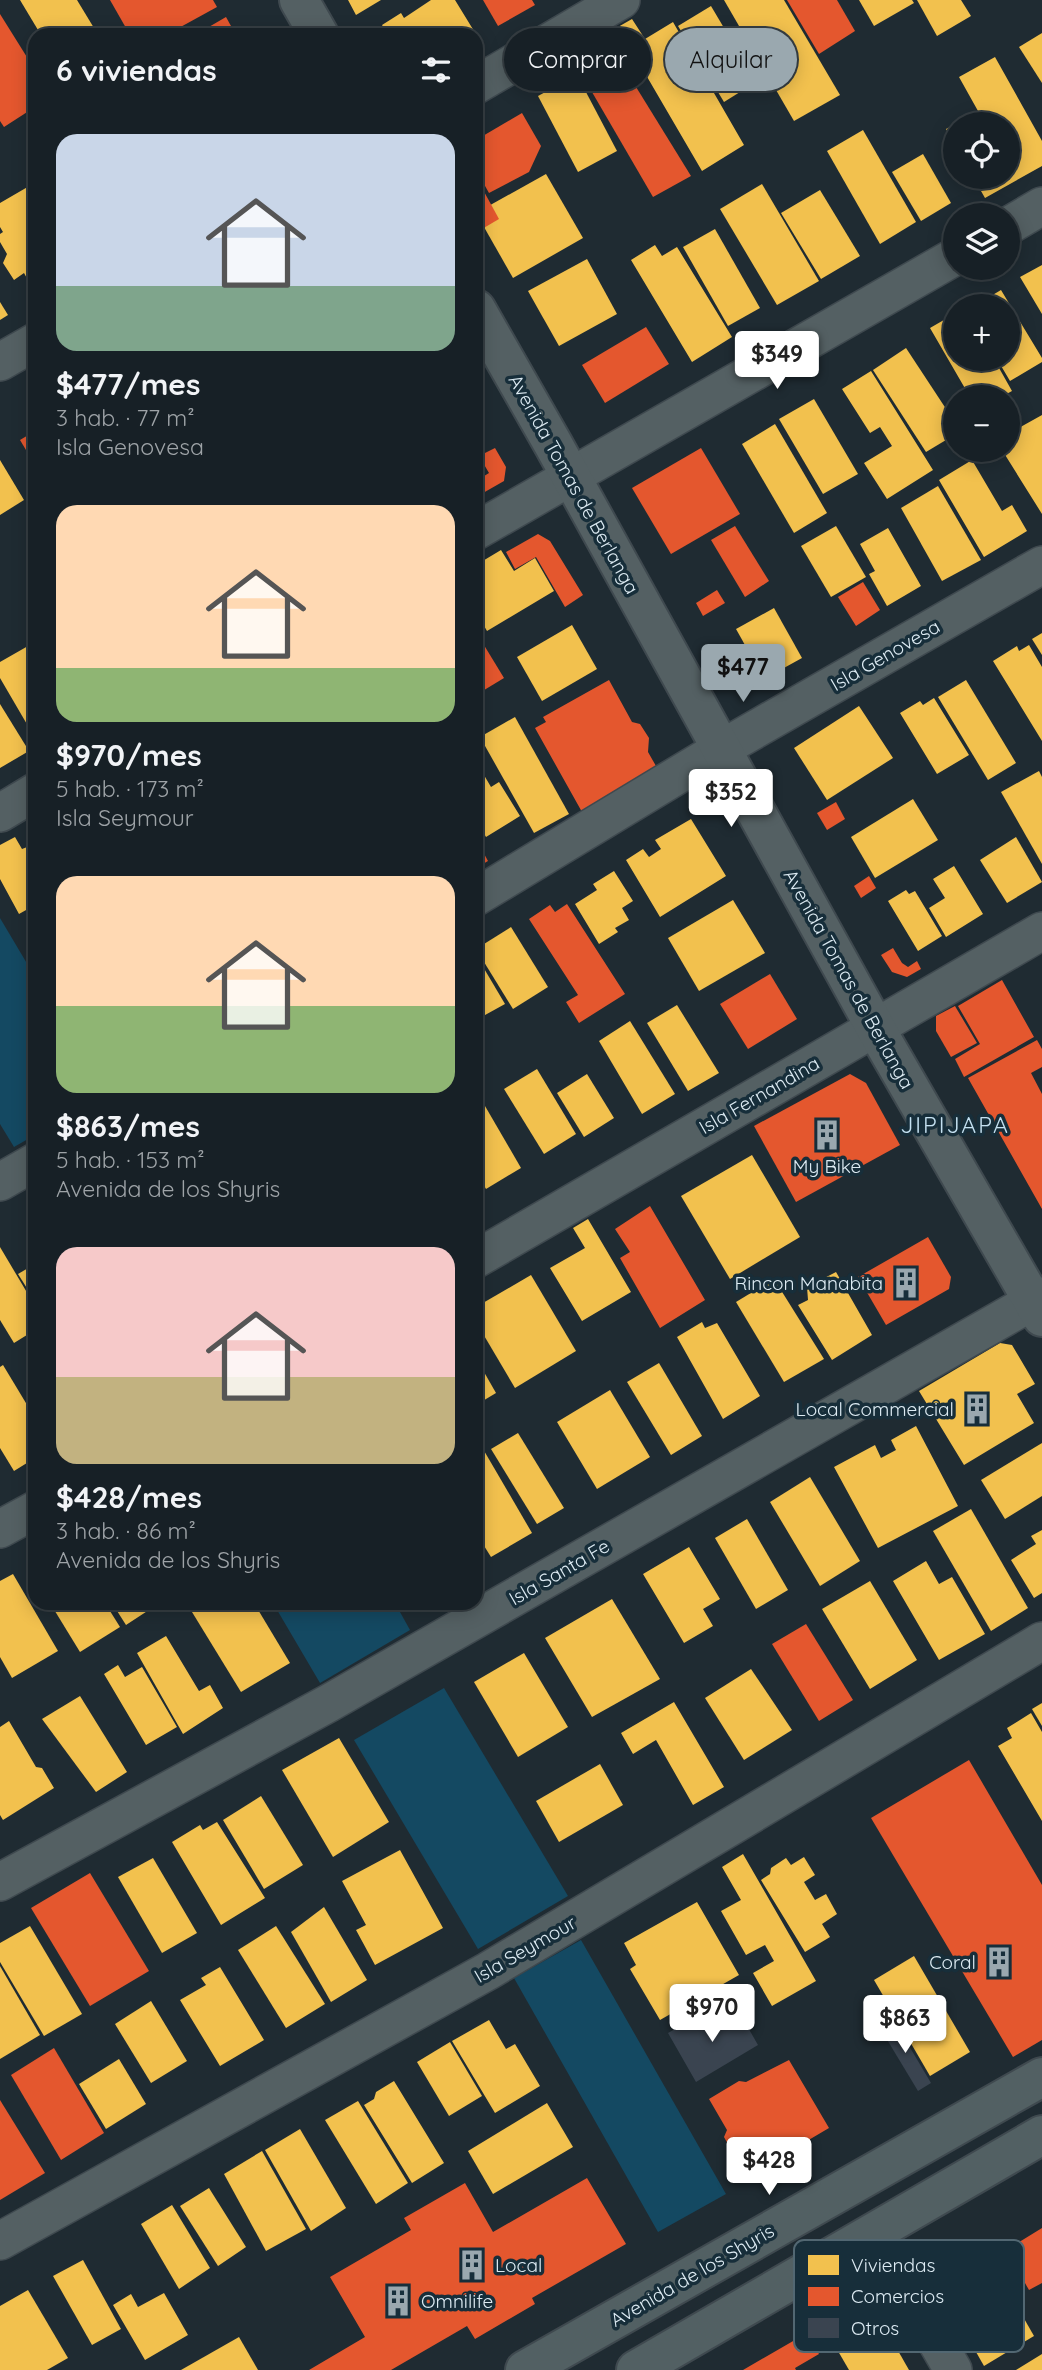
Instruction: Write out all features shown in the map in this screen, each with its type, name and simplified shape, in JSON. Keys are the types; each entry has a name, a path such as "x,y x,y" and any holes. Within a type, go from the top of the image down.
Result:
{"main road":[{"name":"Avenida de los Shyris","path":"525,2370 1042,2077"},
{"path":"862,2240 1042,2135"},
{"path":"636,2370 794,2279"}],"street":[{"path":"299,0 315,28"},
{"path":"483,81 621,0"},
{"path":"1020,219 1042,206"},
{"path":"483,527 943,263"},
{"name":"Avenida Tomas de Berlanga","path":"483,321 875,1028 1039,1304"},
{"path":"0,362 28,346"},
{"name":"Isla Genovesa","path":"483,893 720,750 1042,565"},
{"path":"0,813 28,796"},
{"name":"Isla Fernandina","path":"483,1255 1042,931"},
{"path":"0,1182 28,1166"},
{"name":"Isla Santa Fe","path":"0,1882 329,1703 1039,1304"},
{"path":"0,1529 28,1514"},
{"name":"Isla Seymour","path":"0,2241 488,1971 1042,1641"},
{"path":"874,2233 878,2240"},
{"path":"943,2352 953,2370"}],"shaded area":[{"path":"0,918 28,965 28,1139 14,1147 0,1124"},
{"path":"277,1610 399,1610 410,1630 320,1683"},
{"path":"444,1688 568,1896 478,1949 354,1740"},
{"path":"581,1940 726,2194 658,2232 514,1978"}],"building: Viviendas":[{"path":"20,0 77,0 94,28 37,28"},
{"path":"348,0 381,0 356,15"},
{"path":"431,0 455,0 472,28 384,28 382,25 401,13 404,18"},
{"path":"724,0 784,0 840,95 794,121 777,91 797,91 797,28 740,28"},
{"path":"859,0 912,0 914,3 874,26"},
{"path":"917,0 961,0 971,16 937,36"},
{"path":"711,6 724,28 679,28 678,26"},
{"path":"632,19 638,28 619,28"},
{"path":"673,22 676,28 665,28 665,91 713,91 744,145 702,171 651,84 651,35"},
{"path":"1042,33 1042,83 1019,47"},
{"path":"995,57 1042,141 1042,166 1020,178 1020,112 976,112 959,77"},
{"path":"547,91 585,91 617,151 578,172 538,96"},
{"path":"717,91 742,91 724,102"},
{"path":"863,130 916,222 880,244 827,151"},
{"path":"923,154 951,203 943,203 943,208 921,221 892,172"},
{"path":"546,174 583,238 513,278 483,225 483,209"},
{"path":"762,184 819,281 777,305 720,209"},
{"path":"28,187 28,280 24,273 14,280 3,263 7,254 0,242 0,234 3,232 0,227 0,203"},
{"path":"980,189 1001,189 985,198"},
{"path":"820,190 860,256 821,279 781,213"},
{"path":"715,229 760,308 728,326 683,247"},
{"path":"655,245 662,256 677,247 732,337 692,362 631,260"},
{"path":"587,259 617,314 559,346 528,291"},
{"path":"1042,265 1042,314 1020,277"},
{"path":"0,302 8,315 0,320"},
{"path":"943,320 943,350 930,328"},
{"path":"1020,322 1042,362 1010,381 1004,371 1020,371"},
{"path":"906,348 943,404 943,442 926,452 873,370"},
{"path":"871,371 933,470 887,499 864,463 892,446 880,427 870,433 842,389"},
{"path":"955,371 1001,371 1009,385 963,385"},
{"path":"814,399 858,474 823,494 779,419"},
{"path":"1042,415 1042,514 1010,462 1020,462 1020,427"},
{"path":"775,424 827,513 794,533 742,444"},
{"path":"0,460 24,500 0,515"},
{"path":"973,462 1002,511 1012,505 1027,531 984,557 939,480"},
{"path":"938,486 981,560 942,581 901,508"},
{"path":"836,526 866,577 831,597 801,546"},
{"path":"888,528 921,586 887,606 869,574 875,571 860,544"},
{"path":"501,550 514,571 535,558 554,591 487,631 483,624 483,561"},
{"path":"774,608 802,658 764,679 736,629"},
{"path":"572,625 597,669 542,701 517,657"},
{"path":"1042,633 1042,655 1032,639"},
{"path":"1029,645 1042,667 1042,741 993,661 1017,646 1019,651"},
{"path":"28,646 28,726 0,678 0,662"},
{"path":"966,680 1016,763 988,780 938,697"},
{"path":"934,698 969,755 937,774 900,713 920,701 923,705"},
{"path":"0,704 28,752 0,768"},
{"path":"859,706 893,758 827,800 794,748"},
{"path":"515,717 569,814 534,833 483,742 483,735"},
{"path":"1039,771 1042,777 1042,864 1001,792"},
{"path":"483,773 491,787 499,782 520,816 486,837 483,832"},
{"path":"913,799 938,840 875,878 851,837"},
{"path":"691,819 726,876 660,917 626,860 643,849 649,857 661,849 655,840"},
{"path":"15,837 22,849 28,847 28,909 19,914 0,879 0,845"},
{"path":"1016,837 1042,882 1007,903 980,860"},
{"path":"954,866 983,914 946,937 929,908 945,898 933,879"},
{"path":"614,871 633,901 622,908 629,920 615,928 618,932 599,944 575,904 597,890 593,884"},
{"path":"906,890 909,894 915,891 942,936 918,951 888,901"},
{"path":"733,900 765,953 699,991 668,938"},
{"path":"511,927 548,987 513,1009 483,960 483,945"},
{"path":"483,967 505,1004 483,1016"},
{"path":"677,1005 719,1073 688,1091 647,1023"},
{"path":"630,1021 675,1094 642,1114 599,1041"},
{"path":"537,1069 576,1134 544,1154 504,1089"},
{"path":"587,1074 614,1118 584,1137 557,1093"},
{"path":"485,1106 521,1168 486,1189 483,1184"},
{"path":"752,1155 800,1237 730,1279 681,1196"},
{"path":"588,1219 631,1292 582,1321 550,1268 585,1248 573,1228"},
{"path":"0,1247 28,1294 28,1334 14,1343 0,1320"},
{"path":"28,1268 28,1290 18,1274"},
{"path":"836,1272 872,1335 832,1360 798,1305 808,1300 807,1287"},
{"path":"531,1275 576,1351 515,1388 483,1334 483,1303"},
{"path":"774,1279 824,1359 784,1382 736,1302"},
{"path":"702,1322 705,1328 717,1323 760,1396 723,1419 677,1337"},
{"name":"Local Commercial","path":"1000,1343 1012,1345 1035,1384 1017,1394 1034,1423 964,1465 919,1391"},
{"path":"659,1363 702,1436 671,1455 627,1382"},
{"path":"3,1365 28,1406 28,1462 14,1471 0,1448 0,1367"},
{"path":"483,1370 496,1393 483,1401"},
{"path":"610,1390 650,1457 597,1489 557,1422"},
{"path":"916,1426 958,1506 878,1548 834,1467 875,1445 881,1458 896,1450 891,1440"},
{"path":"518,1433 564,1508 537,1524 491,1449"},
{"path":"1042,1443 1042,1496 1005,1519 981,1480"},
{"path":"483,1449 532,1533 491,1557 483,1544"},
{"path":"810,1477 860,1561 820,1586 770,1502"},
{"path":"971,1509 1028,1608 991,1631 933,1531"},
{"path":"747,1519 788,1590 756,1609 715,1538"},
{"path":"1042,1530 1042,1593 1034,1598 1011,1560 1036,1544 1031,1536"},
{"path":"689,1547 720,1599 703,1609 713,1626 684,1643 643,1574"},
{"path":"926,1561 939,1584 952,1577 985,1634 939,1660 893,1581"},
{"path":"13,1574 28,1600 28,1610 34,1610 58,1651 12,1678 0,1657 0,1581"},
{"path":"870,1581 917,1660 870,1689 822,1609"},
{"path":"612,1599 660,1679 592,1717 545,1638"},
{"path":"54,1610 109,1610 120,1627 80,1652"},
{"path":"116,1610 149,1610 126,1625"},
{"path":"258,1610 290,1663 241,1692 192,1612"},
{"path":"166,1636 199,1691 210,1685 223,1708 183,1734 137,1653"},
{"path":"524,1653 568,1727 518,1757 474,1682"},
{"path":"118,1665 125,1677 142,1667 177,1727 146,1745 104,1674"},
{"path":"751,1669 792,1730 744,1760 705,1698"},
{"path":"80,1696 127,1772 96,1792 42,1719"},
{"path":"674,1702 724,1787 693,1805 656,1740 633,1754 621,1733"},
{"path":"1042,1703 1042,1726 1032,1709"},
{"path":"1031,1713 1042,1732 1042,1821 998,1746 1012,1738 1007,1728"},
{"path":"9,1721 36,1767 42,1768 54,1788 3,1820 0,1815 0,1727"},
{"path":"339,1738 389,1822 333,1857 282,1770"},
{"path":"600,1764 623,1805 559,1842 536,1801"},
{"path":"261,1796 303,1865 264,1889 223,1820"},
{"path":"217,1822 265,1898 221,1925 172,1842 200,1825 203,1830"},
{"path":"400,1850 443,1928 375,1965 356,1930 366,1925 342,1881"},
{"path":"743,1854 816,1981 772,2006 753,1973 774,1961 765,1945 746,1955 721,1911 741,1900 722,1867"},
{"path":"804,1857 815,1875 804,1882 815,1900 826,1894 837,1914 822,1924 830,1937 805,1952 761,1880 770,1874 771,1868 786,1858 791,1865"},
{"path":"153,1858 197,1933 162,1953 118,1877"},
{"path":"697,1902 739,1975 660,2020 630,1969 636,1965 624,1943"},
{"path":"324,1907 367,1980 331,2002 291,1932"},
{"path":"30,1926 82,2014 44,2036 0,1962 0,1943"},
{"path":"276,1926 325,2004 286,2028 238,1950"},
{"path":"914,1956 970,2052 930,2076 874,1980"},
{"path":"0,1966 40,2035 0,2059"},
{"path":"220,1967 264,2040 220,2066 180,2000 206,1985 201,1978"},
{"path":"151,2001 187,2061 151,2083 115,2024"},
{"path":"489,2020 506,2049 515,2044 540,2086 495,2113 452,2041"},
{"path":"450,2042 482,2096 449,2116 417,2062"},
{"path":"119,2059 146,2104 106,2129 79,2084"},
{"path":"394,2081 444,2163 412,2183 364,2105 374,2099 376,2092"},
{"path":"358,2101 408,2183 376,2204 325,2120"},
{"path":"547,2103 573,2147 493,2194 468,2151"},
{"path":"300,2129 346,2208 311,2231 265,2150"},
{"path":"262,2151 306,2229 266,2251 224,2174"},
{"path":"209,2188 246,2247 218,2266 180,2206"},
{"path":"172,2205 210,2268 179,2289 141,2224"},
{"path":"83,2260 121,2329 92,2345 53,2276"},
{"path":"28,2290 68,2358 47,2370 0,2370 0,2306"},
{"path":"164,2293 188,2335 145,2360 113,2305 131,2294 138,2307"},
{"path":"1024,2318 1034,2336 1024,2342"},
{"path":"239,2337 258,2370 181,2370"},
{"path":"839,2352 899,2352 909,2370 849,2370"},
{"path":"976,2352 1007,2352 984,2366"},
{"path":"1042,2354 1042,2370 1016,2370"}],"building: Comercios":[{"path":"110,0 213,0 217,7 179,28 126,28"},
{"path":"483,0 532,0 535,5 498,26"},
{"path":"787,0 837,0 855,31 819,54"},
{"path":"0,14 28,59 28,112 4,127 0,121"},
{"path":"226,17 232,28 207,28"},
{"path":"591,91 639,91 691,176 653,197"},
{"path":"522,113 541,146 529,172 489,193 483,182 483,136"},
{"path":"483,190 499,219 483,228"},
{"path":"646,327 669,364 605,403 582,365"},
{"path":"28,435 28,453 20,440"},
{"path":"495,448 506,467 504,481 483,493 483,477 489,473 483,463 483,454"},
{"path":"701,448 740,514 671,554 632,488"},
{"path":"735,526 769,581 745,597 711,540"},
{"path":"538,534 550,541 583,595 565,607 536,557 515,569 506,552"},
{"path":"863,582 880,610 856,626 838,597"},
{"path":"717,590 725,603 703,616 696,603"},
{"path":"483,644 504,678 483,691"},
{"path":"609,680 632,722 640,724 649,738 648,752 656,766 582,812 535,728 546,722 543,717"},
{"path":"836,802 845,819 827,830 817,813"},
{"path":"869,876 876,888 861,898 854,886"},
{"path":"567,904 625,994 579,1023 566,1002 578,995 529,919 550,905 555,912"},
{"path":"893,948 902,963 908,967 917,961 921,969 907,977 892,972 881,955"},
{"path":"770,974 797,1019 748,1049 720,1004"},
{"path":"1002,980 1034,1037 964,1077 955,1059 980,1044 958,1006"},
{"path":"955,1006 977,1043 951,1057 936,1031 936,1016"},
{"path":"1037,1040 1042,1049 1042,1067 1031,1073 1042,1094 1042,1209 968,1078"},
{"name":"My Bike","path":"850,1074 866,1083 900,1145 796,1202 754,1126"},
{"path":"650,1206 705,1300 660,1328 620,1258 630,1252 615,1229"},
{"name":"Rincon Manabita","path":"928,1237 951,1277 949,1289 886,1325 858,1277"},
{"path":"806,1624 853,1700 819,1721 772,1644"},
{"name":"Coral","path":"969,1760 1042,1885 1042,2040 1013,2057 871,1818"},
{"path":"90,1873 149,1971 90,2006 31,1908"},
{"path":"54,2048 104,2133 61,2160 11,2075"},
{"path":"789,2060 829,2128 746,2177 724,2137 727,2130 709,2099 739,2081 746,2082"},
{"path":"0,2100 45,2173 0,2200"},
{"path":"587,2178 626,2244 532,2298 535,2304 475,2339 467,2326 391,2370 309,2370 365,2337 330,2277 411,2230 404,2218 465,2183 493,2232"},
{"path":"1042,2228 1042,2283 1029,2290 1024,2281 1022,2240"},
{"path":"794,2341 794,2352 819,2354 795,2368 796,2370 743,2370"}],"building: Otros":[{"path":"738,2010 758,2045 696,2082 668,2033 696,2017 703,2030"},
{"path":"893,2019 931,2083 918,2091 880,2028"}],"place":[{"name":"My Bike","path":"827,1135"},
{"name":"Rincon Manabita","path":"906,1283"},
{"name":"Local Commercial","path":"977,1409"},
{"name":"Coral","path":"999,1962"},
{"name":"Local","path":"472,2265"},
{"name":"Omnilife","path":"398,2301"}],"district":[{"name":"JIPIJAPA","path":"955,1124"}]}
